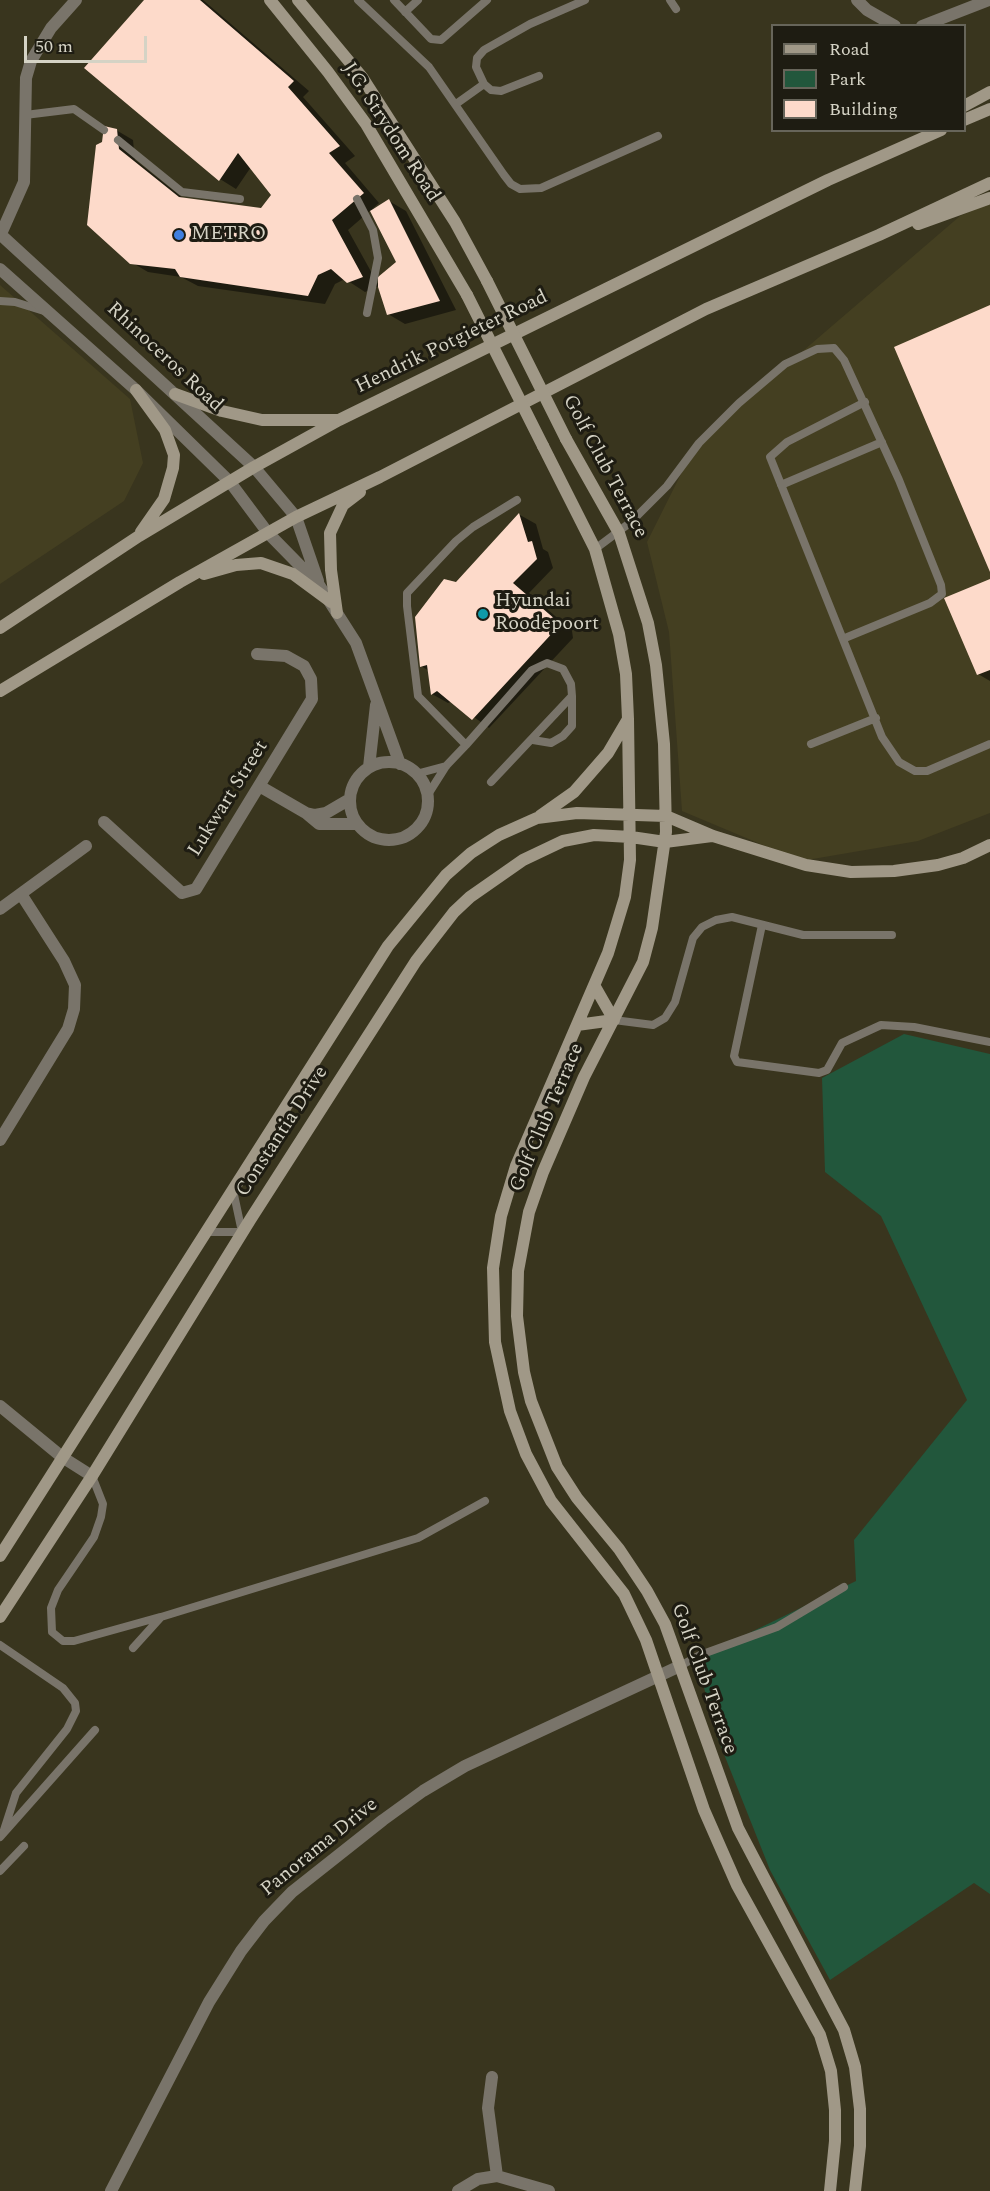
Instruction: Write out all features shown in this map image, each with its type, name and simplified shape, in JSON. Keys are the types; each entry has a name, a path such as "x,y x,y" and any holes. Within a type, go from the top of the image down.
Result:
{"street":[{"path":"0,235 24,182 26,78 32,61 51,28 76,0"},
{"name":"J.G. Strydom Road","path":"270,0 366,124 467,295"},
{"name":"J.G. Strydom Road","path":"298,0 362,76 455,222 487,281"},
{"path":"857,0 891,24"},
{"path":"927,24 989,0"},
{"path":"966,105 990,92"},
{"path":"966,119 990,109"},
{"path":"828,180 915,132"},
{"name":"Hendrik Potgieter Road","path":"0,628 139,536 254,467 339,420 828,180 936,132"},
{"path":"0,691 180,582 296,517 380,477 706,309 879,235 990,183"},
{"path":"879,235 990,198"},
{"name":"Rhinoceros Road","path":"0,235 254,467 296,517"},
{"path":"0,269 136,390 230,482 268,533 319,585 356,643 400,764"},
{"name":"Golf Club Terrace","path":"487,281 566,438 619,533 636,578 656,665 664,744 665,842 644,962 584,1077 543,1172 529,1212 518,1271 517,1316 531,1401 557,1467 647,1591 665,1624 738,1828 844,2030 855,2067 860,2109 860,2146 855,2191"},
{"name":"Golf Club Terrace","path":"467,295 595,549 619,634 626,674 628,719 631,837 627,888 621,918 516,1166 501,1216 494,1268 495,1342 510,1411 526,1454 551,1501 624,1594 646,1641 704,1810 737,1885 820,2036 831,2071 835,2110 835,2141 830,2191"},
{"path":"136,390 165,430 174,455 173,468 164,499 139,536"},
{"path":"175,394 222,411 262,420 339,420"},
{"path":"334,608 330,533 343,505 380,477"},
{"path":"296,517 319,585"},
{"path":"180,582 236,565 261,563 293,574 334,608"},
{"name":"Lukwart Street","path":"104,822 182,893 186,894 196,889 307,711 313,691 311,679 304,666 286,656 257,654"},
{"path":"369,767 377,701"},
{"path":"537,818 574,792 608,753 628,719"},
{"path":"381,763 400,764 416,774 427,796 427,809 422,821 414,831 403,837 377,838 357,824 351,812 350,799 356,781 369,767 381,763"},
{"path":"261,787 306,813 319,824 357,824"},
{"path":"306,813 320,815 350,799"},
{"name":"Constantia Drive","path":"0,1556 388,946 429,895 471,853 499,835 537,818 577,813 666,816 713,836 806,865 851,872 894,871 938,865 963,858 990,845"},
{"name":"Constantia Drive","path":"0,1617 92,1476 242,1232 416,961 454,912 492,880 540,850 563,841 594,835 665,842 713,836"},
{"path":"0,909 86,846"},
{"path":"0,1140 68,1029 74,1009 75,985 64,961 21,894"},
{"path":"577,1025 614,1020 594,985"},
{"path":"0,1406 62,1457 92,1476"},
{"name":"Panorama Drive","path":"111,2191 209,2002 240,1951 264,1921 292,1892 383,1820 423,1791 465,1766 680,1666"},
{"path":"492,2077 488,2108 497,2176"},
{"path":"459,2191 478,2179 497,2176 549,2191"}],"lane":[{"path":"358,0 429,67 504,176 520,189 541,188 658,136"},
{"path":"394,0 431,39 441,40 487,0"},
{"path":"405,12 418,0"},
{"path":"538,76 501,91 491,90 484,84 476,67 477,58 484,50 530,24 585,0"},
{"path":"670,0 676,9"},
{"path":"456,105 484,84"},
{"path":"25,115 74,109 104,130"},
{"path":"118,140 182,192 240,199"},
{"path":"357,199 373,230 378,258 367,313"},
{"path":"0,301 15,302 54,315"},
{"path":"595,549 619,533 667,486 699,443 739,403 785,364 817,349 834,348 844,360 865,402 931,558 942,594 930,603 845,638"},
{"path":"865,402 777,449 770,457 889,749 899,762 915,771 927,771 990,744"},
{"path":"781,485 882,442"},
{"path":"466,745 418,696 406,606 408,593 456,541 473,527 517,500"},
{"path":"427,796 446,766 532,670 547,663 562,669 572,684 572,726 563,736 551,743 533,740"},
{"path":"491,782 572,696"},
{"path":"811,744 876,718"},
{"path":"416,774 446,766"},
{"path":"614,1020 653,1026 665,1018 675,1002 693,938 702,927 732,917 762,926 818,936 892,935"},
{"path":"762,926 734,1056 737,1062 819,1073 827,1070 842,1043 881,1025 914,1027 990,1042"},
{"path":"205,1232 242,1232 233,1188"},
{"path":"92,1476 103,1504 101,1517 94,1537 58,1590 51,1608 52,1632 63,1641 74,1641 161,1617 418,1538 485,1501"},
{"path":"680,1666 700,1655 777,1627 844,1587"},
{"path":"133,1648 161,1617"},
{"path":"0,1645 63,1688 75,1703 76,1711 67,1729 16,1793 2,1833"},
{"path":"2,1833 95,1730"},
{"path":"0,1871 24,1846"}],"shaded area":[{"path":"990,203 990,813 918,841 801,861 682,811 669,632 647,542 697,442 960,216"},
{"path":"0,285 130,399 143,463 124,501 0,584"}],"green space":[{"path":"904,1034 990,1054 990,1894 974,1883 830,1980 770,1870 716,1734 701,1676 702,1656 856,1581 854,1540 967,1400 881,1216 825,1172 822,1078"}],"building":[{"path":"144,0 200,0 294,81 288,87 340,146 329,153 364,193 332,220 363,277 347,283 331,269 318,275 308,296 180,277 175,269 130,264 87,225 96,145 102,142 104,126 117,129 119,149 179,197 261,208 271,195 238,153 219,181 84,68"},
{"path":"389,199 440,301 387,315 378,287 378,277 396,262 370,211"},
{"path":"990,305 990,572 894,347"},
{"name":"Hyundai Roodepoort","path":"519,513 528,542 532,541 537,559 513,583 556,620 557,628 472,720 437,691 431,695 427,665 420,667 415,617 444,579 456,582"},
{"path":"990,579 990,670 977,675 944,598"}],"place":[{"name":"METRO","path":"179,235"},
{"name":"Hyundai Roodepoort","path":"483,614"}]}
